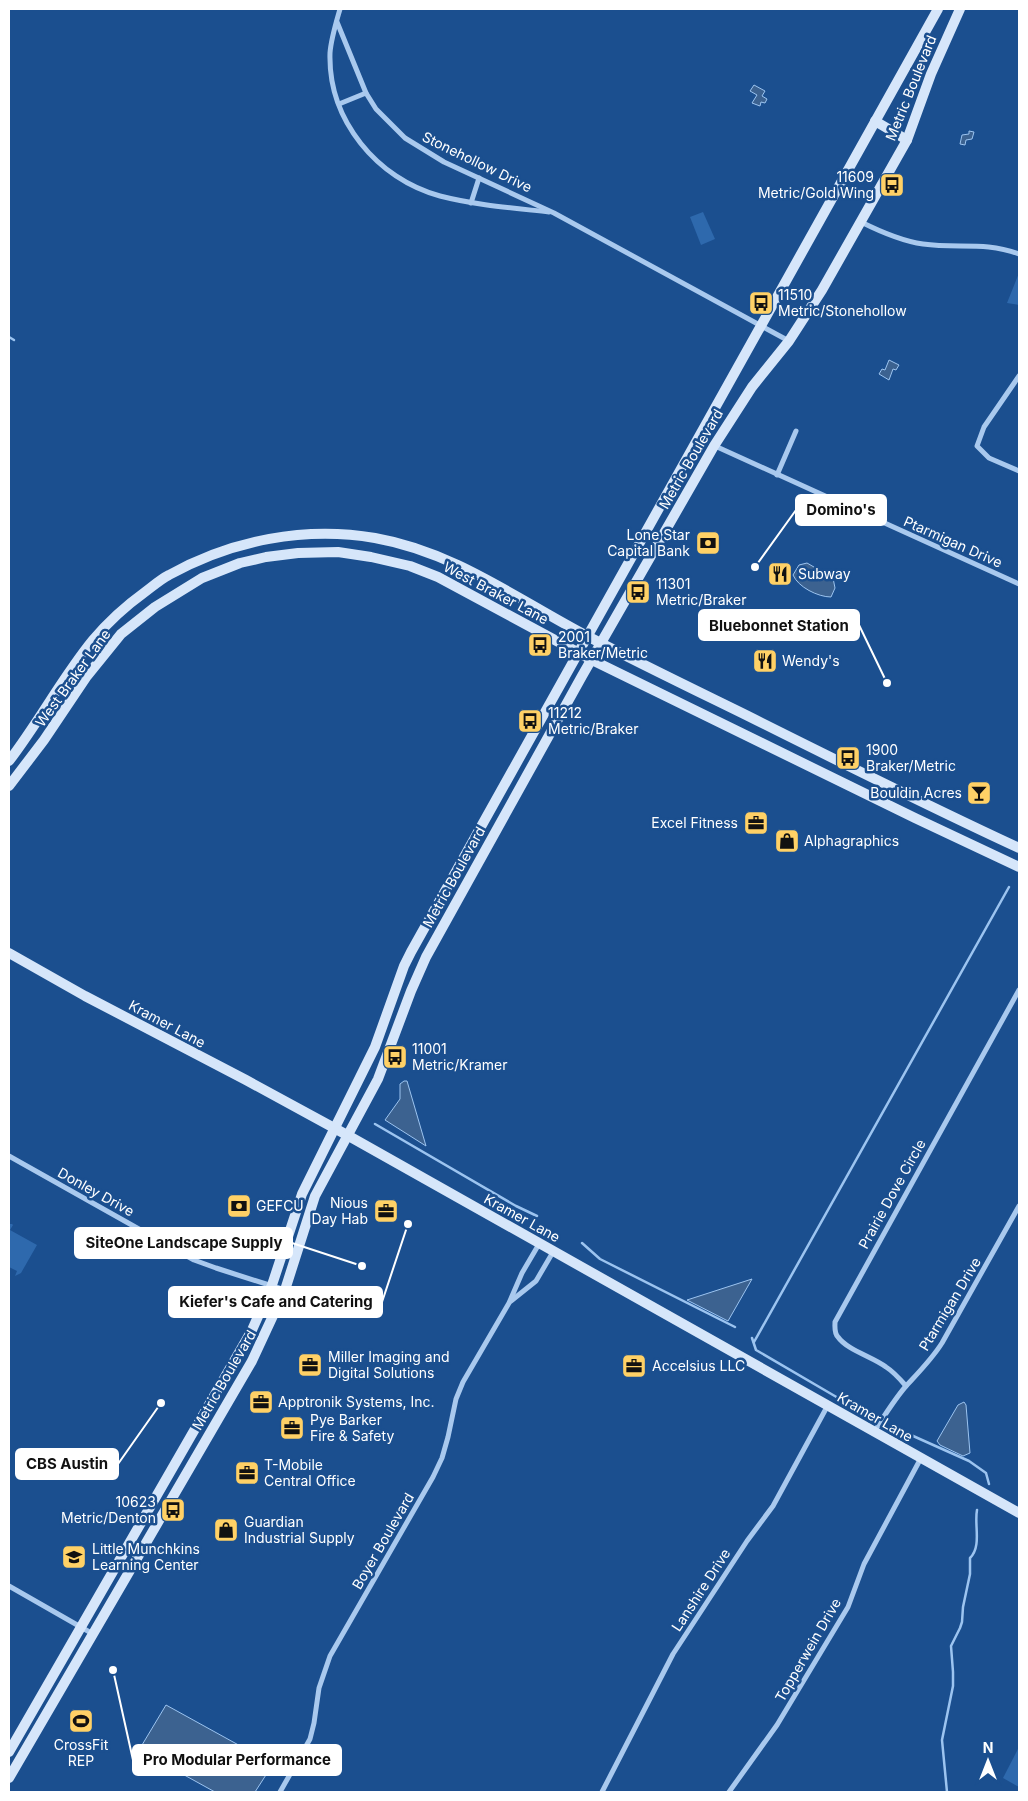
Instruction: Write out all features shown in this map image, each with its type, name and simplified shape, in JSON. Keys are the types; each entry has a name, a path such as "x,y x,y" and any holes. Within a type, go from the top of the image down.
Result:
{"main road":[{"name":"Metric Boulevard","path":"9,1752 240,1354 272,1285 302,1194 375,1047 407,959 579,653 760,324 938,9"},
{"name":"Metric Boulevard","path":"9,1778 252,1361 285,1290 313,1200 378,1079 411,991 426,957 714,446 752,387 789,341 822,290 861,222 906,140 931,74 960,9"},
{"path":"875,121 906,140"},
{"name":"West Braker Lane","path":"9,761 95,638 128,604 167,576 199,560 251,542 296,535 331,533 376,538 402,544 429,552 460,565 588,636 924,804 1019,848"},
{"path":"251,542 258,559"},
{"path":"232,548 238,565"},
{"name":"West Braker Lane","path":"9,786 44,740 87,676 121,634 155,607 202,578 238,565 258,559 298,553 338,552 410,566 438,577 592,660 1019,867"},
{"path":"58,689 73,697"},
{"path":"750,737 761,722"},
{"path":"915,818 924,804"},
{"path":"452,880 464,888"},
{"name":"Kramer Lane","path":"9,953 92,1000 347,1135 1019,1513"}],"street":[{"name":"Stonehollow Drive","path":"340,9 330,52 331,76 339,104 352,131 370,156 403,180 438,196 470,202 554,212"},
{"name":"Stonehollow Drive","path":"337,22 366,93 376,109 405,138 444,162 554,212 651,267 789,341"},
{"path":"339,104 366,93"},
{"path":"470,202 479,178"},
{"path":"861,222 904,240 938,245 1003,248 1019,254"},
{"path":"1019,376 984,427 977,446 989,458 1019,471"},
{"path":"777,475 796,431"},
{"name":"Ptarmigan Drive","path":"714,446 1019,584"},
{"name":"Prairie Dove Circle","path":"906,1386 898,1376 885,1366 843,1343 837,1337 834,1330 835,1322 1019,990"},
{"name":"Donley Drive","path":"9,1156 194,1260 285,1290"},
{"name":"Ptarmigan Drive","path":"874,1432 906,1386 932,1358 942,1343 1019,1206"},
{"name":"Boyer Boulevard","path":"280,1792 310,1739 319,1688 330,1656 433,1478 442,1458 456,1399 463,1382 509,1303 522,1273 539,1244"},
{"name":"Boyer Boulevard","path":"509,1303 536,1281 553,1252"},
{"name":"Lanshire Drive","path":"602,1792 673,1654 747,1541 773,1506 828,1405"},
{"name":"Topperwein Drive","path":"728,1792 777,1725 848,1607 864,1564 921,1458"},
{"path":"9,1586 93,1634"}],"shaded area":[{"path":"754,85 765,91 762,96 767,99 765,103 761,102 760,106 752,103 757,95 750,91"},
{"path":"969,131 974,132 972,139 966,140 965,145 960,144 962,135 969,134"},
{"path":"703,212 715,239 701,245 690,217"},
{"path":"1019,273 1019,305 1007,303"},
{"path":"889,360 899,365 896,370 893,369 889,380 879,374 882,369 885,370"},
{"path":"807,563 833,578 835,588 831,597 820,595 799,584 793,575 799,565"},
{"path":"407,1081 426,1146 385,1120 400,1099 400,1084"},
{"path":"9,1224 13,1225 10,1230 37,1245 21,1273 15,1276 17,1271 9,1267"},
{"path":"752,1279 728,1321 687,1300"},
{"path":"964,1402 966,1405 970,1453 963,1456 940,1445 937,1441 958,1405"},
{"path":"166,1705 273,1764 255,1792 215,1792 139,1750"},
{"path":"1019,1747 1019,1787 1003,1778"}],"waterway":[{"path":"9,337 14,340"},
{"path":"754,1342 1009,887"},
{"path":"375,1124 516,1206 537,1216"},
{"path":"582,1243 600,1259 735,1327"},
{"path":"752,1338 756,1350 845,1402 869,1413"},
{"path":"893,1427 969,1461 986,1473 989,1484"},
{"path":"947,1792 942,1740 953,1686 951,1646 962,1622 970,1574 970,1558 974,1553 977,1541 977,1510"}],"place":[{"name":"11609 Metric/Gold Wing","path":"892,185"},
{"name":"11510 Metric/Stonehollow","path":"761,303"},
{"name":"Lone Star Capital Bank","path":"708,543"},
{"name":"Domino's","path":"755,567"},
{"name":"Subway","path":"780,574"},
{"name":"11301 Metric/Braker","path":"638,592"},
{"name":"2001 Braker/Metric","path":"540,645"},
{"name":"Wendy's","path":"765,661"},
{"name":"Bluebonnet Station","path":"887,683"},
{"name":"11212 Metric/Braker","path":"530,721"},
{"name":"1900 Braker/Metric","path":"848,758"},
{"name":"Bouldin Acres","path":"979,793"},
{"name":"Excel Fitness","path":"756,823"},
{"name":"Alphagraphics","path":"787,841"},
{"name":"11001 Metric/Kramer","path":"395,1057"},
{"name":"GEFCU","path":"239,1206"},
{"name":"Nious Day Hab","path":"386,1211"},
{"name":"Kiefer's Cafe and Catering","path":"408,1224"},
{"name":"SiteOne Landscape Supply","path":"362,1266"},
{"name":"Miller Imaging and Digital Solutions","path":"310,1365"},
{"name":"Accelsius LLC","path":"634,1366"},
{"name":"Apptronik Systems, Inc.","path":"261,1402"},
{"name":"CBS Austin","path":"161,1403"},
{"name":"Pye Barker Fire & Safety","path":"292,1428"},
{"name":"T-Mobile Central Office","path":"247,1473"},
{"name":"10623 Metric/Denton","path":"173,1510"},
{"name":"Guardian Industrial Supply","path":"226,1530"},
{"name":"Little Munchkins Learning Center","path":"74,1557"},
{"name":"Pro Modular Performance","path":"113,1670"},
{"name":"CrossFit REP","path":"81,1721"}]}
